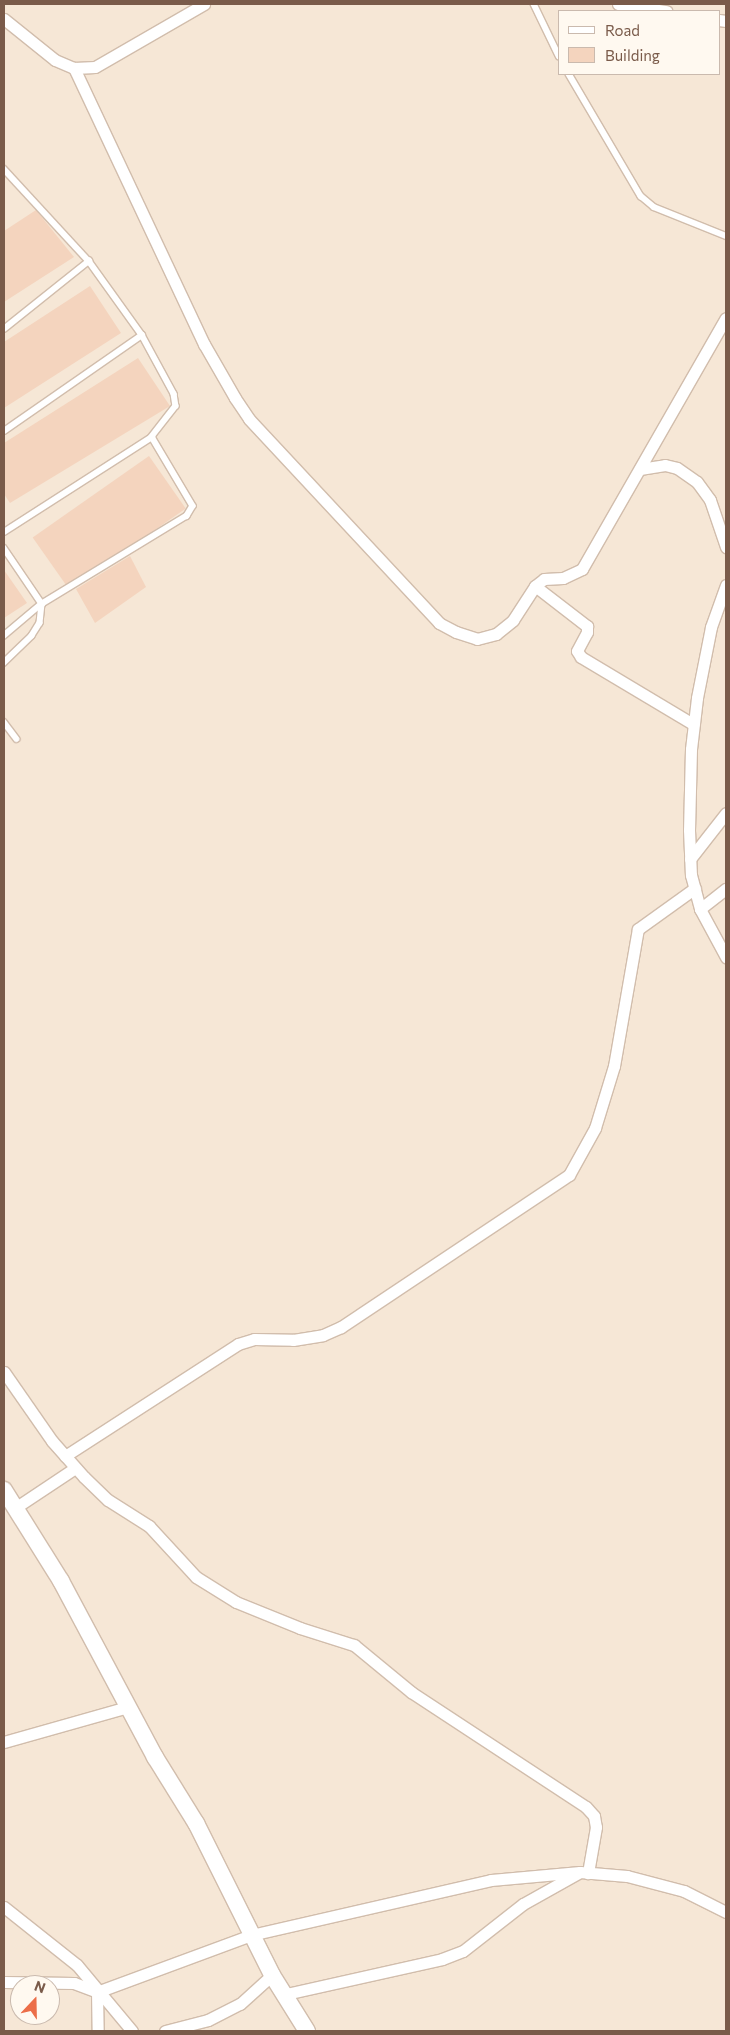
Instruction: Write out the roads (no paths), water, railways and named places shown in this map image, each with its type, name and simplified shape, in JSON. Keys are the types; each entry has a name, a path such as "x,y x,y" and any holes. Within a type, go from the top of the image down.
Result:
{"main road":[{"path":"4,1490 61,1581 128,1707 196,1823 272,1975 286,1994 307,2031"}],"street":[{"path":"4,19 55,60 74,68 95,67 204,4"},
{"path":"618,4 659,10"},
{"path":"74,68 204,344 249,419 440,623 477,639 496,634 513,620 534,586 544,579 563,578 582,569 726,318"},
{"path":"640,469 664,465 677,468 697,482 710,500 726,547"},
{"path":"726,585 711,627 693,724 689,780 690,859 695,888 700,909 726,957"},
{"path":"534,586 586,626 588,632 577,651 581,656 693,724"},
{"path":"690,859 726,813"},
{"path":"65,1456 238,1344 254,1339 293,1340 323,1334 341,1327 569,1175 595,1128 614,1066 638,929 695,888"},
{"path":"700,909 726,890"},
{"path":"4,1372 75,1468 108,1500 149,1526 196,1578 213,1590 283,1622 354,1644 410,1692 586,1807 594,1816 596,1827 584,1873 523,1904 463,1951 442,1959 286,1994"},
{"path":"16,1508 75,1468"},
{"path":"4,1742 128,1707"},
{"path":"4,1982 74,1984 97,1992 251,1935 491,1880 584,1873 627,1876 684,1891 726,1912"},
{"path":"4,1907 61,1950 132,2031"},
{"path":"165,2031 208,2020 240,2004 272,1975"},
{"path":"97,1992 98,2031"}],"lane":[{"path":"534,4 558,54"},
{"path":"570,75 641,196 654,207 726,236"},
{"path":"4,169 89,261 142,335 174,394 176,406 152,437 4,532"},
{"path":"4,329 89,261"},
{"path":"4,431 142,335"},
{"path":"4,636 42,604 187,516 193,506 190,496 152,437"},
{"path":"4,548 42,604 40,623 32,636 4,663"},
{"path":"4,722 17,739"}]}
